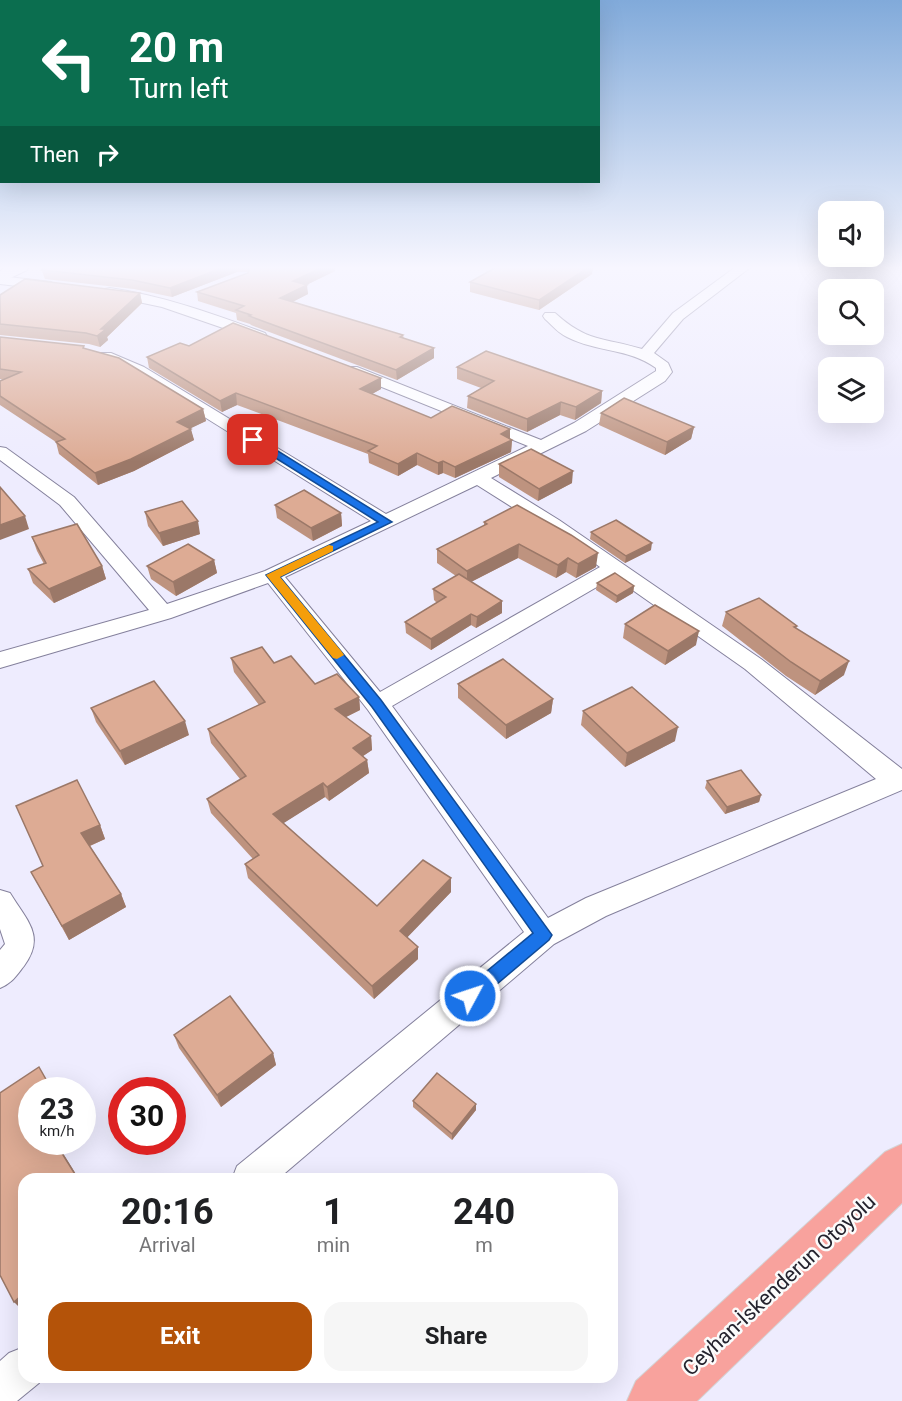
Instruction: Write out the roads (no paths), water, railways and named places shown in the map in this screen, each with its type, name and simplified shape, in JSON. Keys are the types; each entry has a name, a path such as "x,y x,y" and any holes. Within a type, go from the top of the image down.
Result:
{"highway":[{"name":"Ceyhan-İskenderun Otoyolu","path":"656,1401 902,1168"}],"street":[{"path":"247,331 279,343"},
{"path":"0,660 163,613 272,575 580,427 659,378 664,372 663,366 646,354 580,338 569,331"},
{"path":"646,354 652,342 663,331"},
{"path":"89,351 111,357 139,369 386,522"},
{"path":"333,363 542,446"},
{"path":"0,452 67,501 163,613"},
{"path":"257,1173 543,935 596,906 899,780 753,664 552,524 478,478"},
{"path":"377,704 614,568"},
{"path":"272,575 377,704 543,935"},
{"path":"0,902 19,934 20,947 0,974"},
{"path":"0,1388 18,1373"}]}
